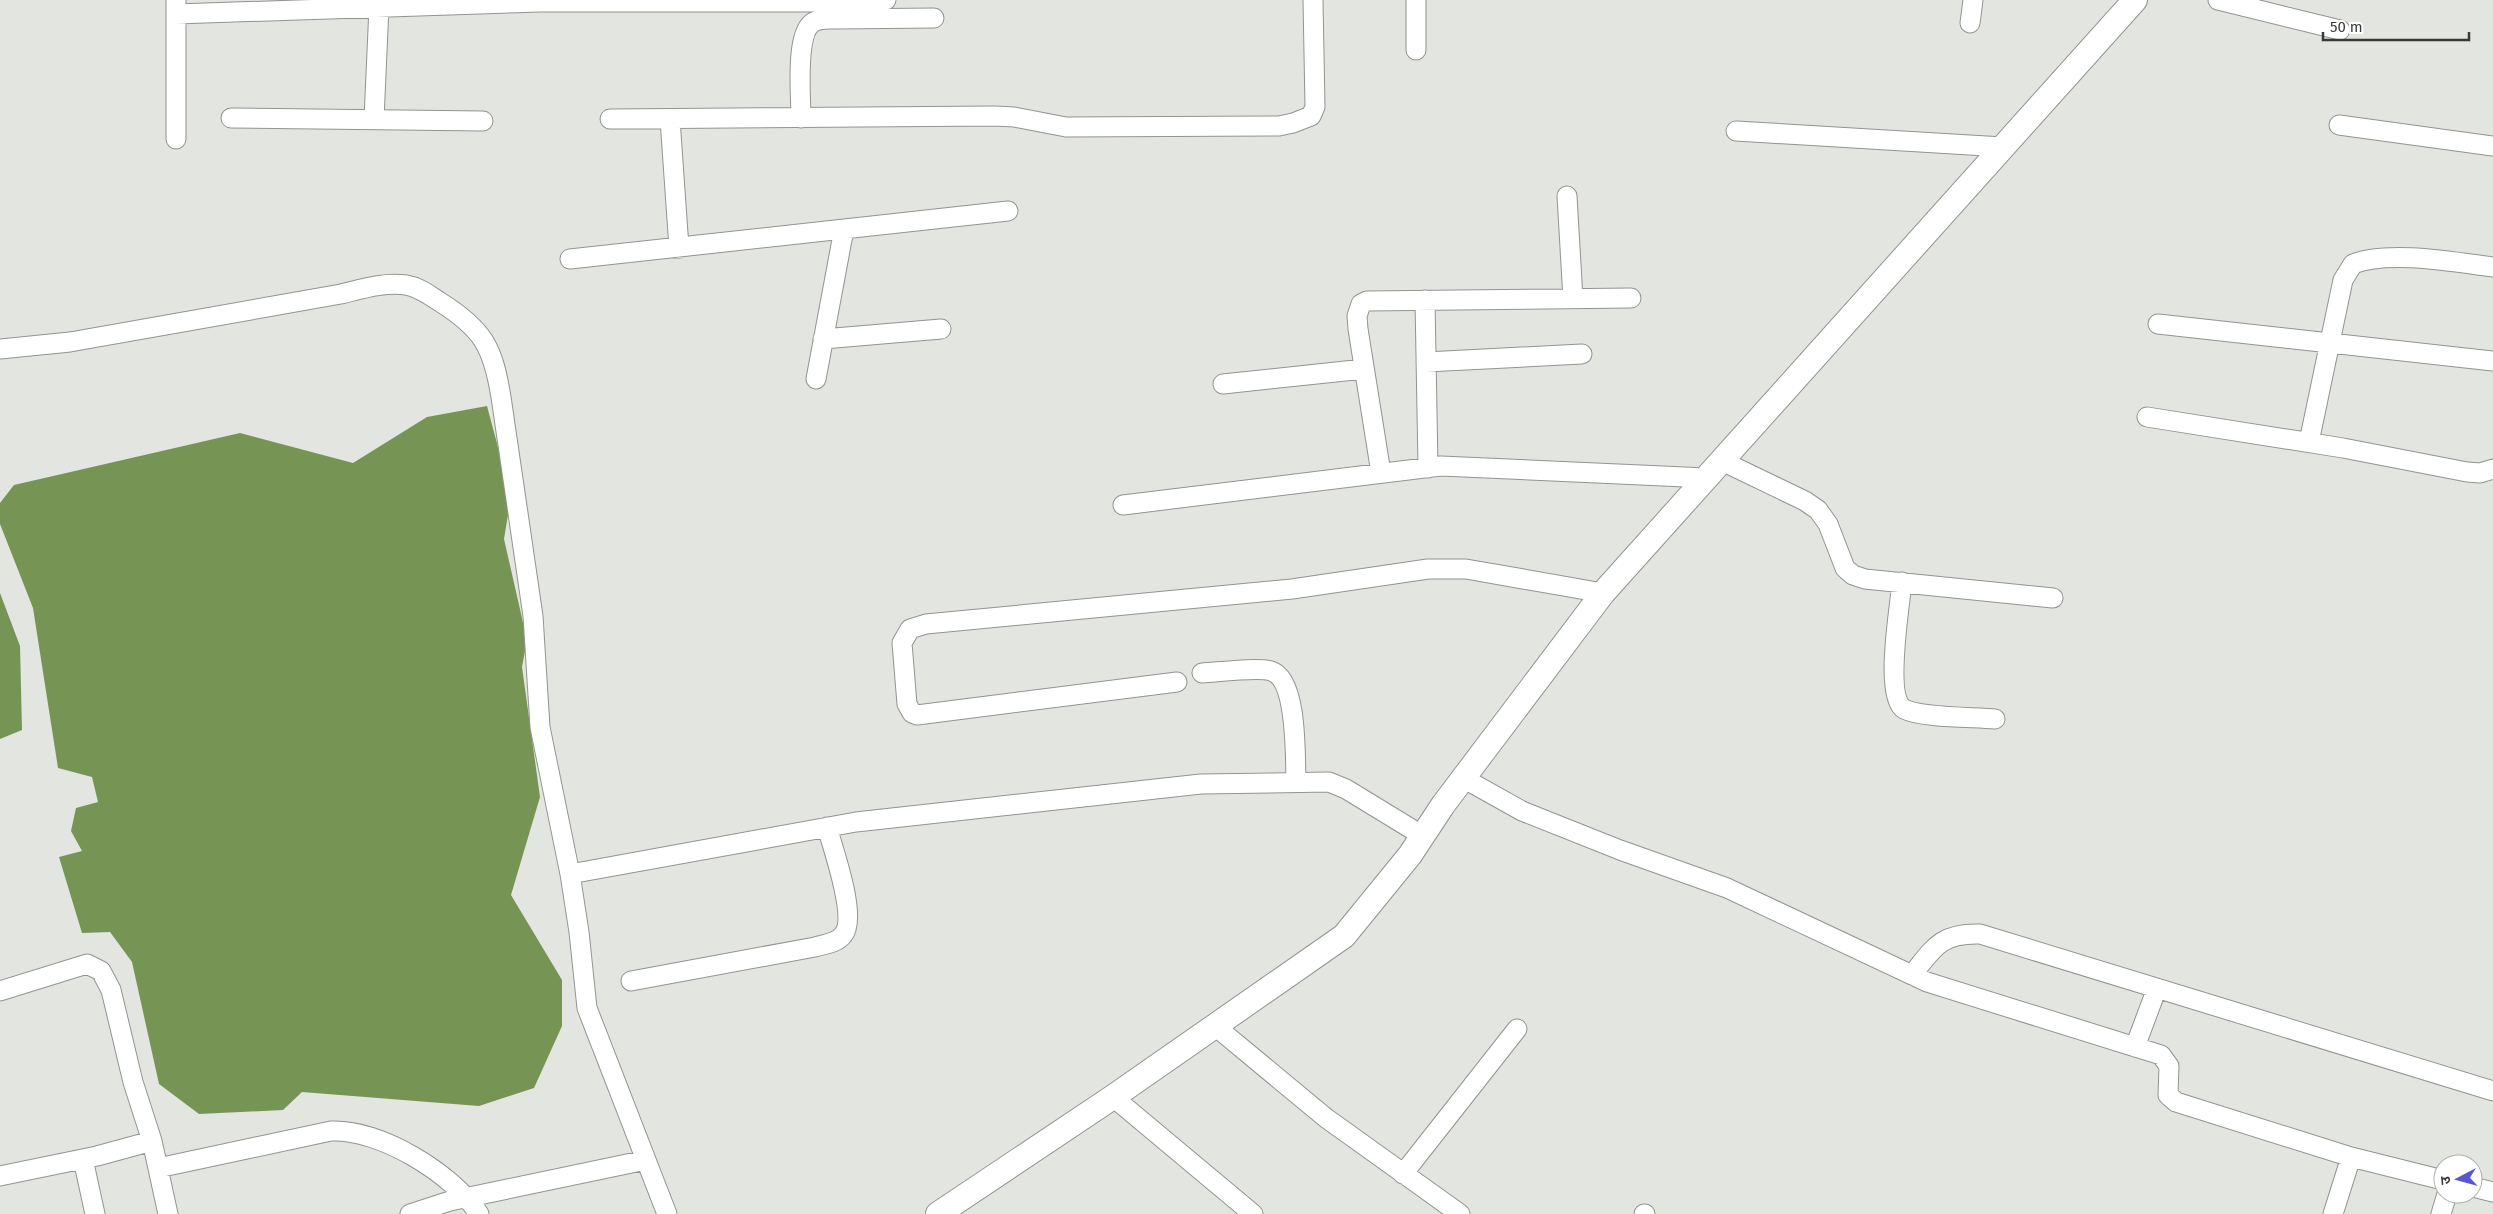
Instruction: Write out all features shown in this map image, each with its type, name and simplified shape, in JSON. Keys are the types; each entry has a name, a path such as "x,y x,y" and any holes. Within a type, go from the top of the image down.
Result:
{"street":[{"path":"176,139 176,7 379,7 540,1 866,2 886,0"},
{"path":"610,119 995,116 1014,117 1066,127 1279,126 1293,124 1311,116 1315,107 1313,0"},
{"path":"1416,0 1416,50"},
{"path":"1970,23 1973,0"},
{"path":"938,1214 1113,1097 1344,936 1410,855 1464,778 1603,594 2135,0"},
{"path":"2218,0 2340,30"},
{"path":"374,119 379,7"},
{"path":"801,118 802,44 806,31 812,23 820,20 835,19 934,18"},
{"path":"231,118 484,121"},
{"path":"670,119 679,248"},
{"path":"2340,125 2493,146"},
{"path":"1736,131 2003,147"},
{"path":"1567,196 1573,299"},
{"path":"570,259 1008,211"},
{"path":"816,379 844,230"},
{"path":"2309,442 2344,280 2352,264 2376,258 2422,259 2493,267"},
{"path":"0,349 70,342 341,294 375,286 406,285 420,289 456,312 481,334 497,370 532,616 540,727 570,874 579,932 587,1008 667,1214"},
{"path":"1382,473 1357,316 1361,304 1367,301 1630,298"},
{"path":"1425,300 1428,468"},
{"path":"2158,324 2493,361"},
{"path":"823,339 941,329"},
{"path":"1426,362 1582,354"},
{"path":"1223,384 1364,369"},
{"path":"2147,417 2309,442 2467,472 2480,473 2493,469"},
{"path":"1123,505 1428,468 1714,469 1806,501 1818,510 1834,536 1845,568 1854,575 2053,598"},
{"path":"1177,682 917,715 912,713 907,704 902,643 910,630 926,624 1292,589 1428,570 1466,569 1603,594"},
{"path":"1902,582 1893,674 1894,692 1898,703 1904,708 1918,713 1995,719"},
{"path":"1202,673 1269,670 1281,675 1287,687 1291,705 1296,782"},
{"path":"1464,778 1522,811 1620,850 1727,888 1927,982 2136,1047 2165,1059 2169,1066 2168,1095 2176,1102 2351,1156 2433,1177"},
{"path":"570,874 856,822 1201,784 1329,782 1346,789 1423,836"},
{"path":"631,981 815,947 836,941 844,935 848,925 848,910 827,827"},
{"path":"1912,975 1932,950 1947,938 1961,933 1980,934 2493,1091"},
{"path":"0,991 81,965 95,966 101,971 111,990 133,1082 152,1141 168,1214"},
{"path":"2136,1047 2157,988"},
{"path":"1215,1026 1326,1118 1460,1214"},
{"path":"1404,1174 1518,1029"},
{"path":"1113,1097 1253,1214"},
{"path":"158,1168 331,1131 349,1130 366,1135 422,1162 468,1198 479,1214"},
{"path":"0,1176 83,1159 152,1141"},
{"path":"2334,1214 2351,1156"},
{"path":"83,1159 95,1214"},
{"path":"410,1214 468,1198 646,1160"}],"shaded area":[{"path":"487,406 511,496 504,539 527,640 522,667 540,797 511,895 562,980 562,1026 534,1088 479,1106 302,1092 283,1110 199,1114 159,1084 132,962 110,932 82,933 59,857 82,851 71,831 76,808 98,802 92,777 58,768 33,608 0,524 0,503 14,485 240,433 353,463 427,417"},
{"path":"0,593 20,646 22,730 0,739"}]}
